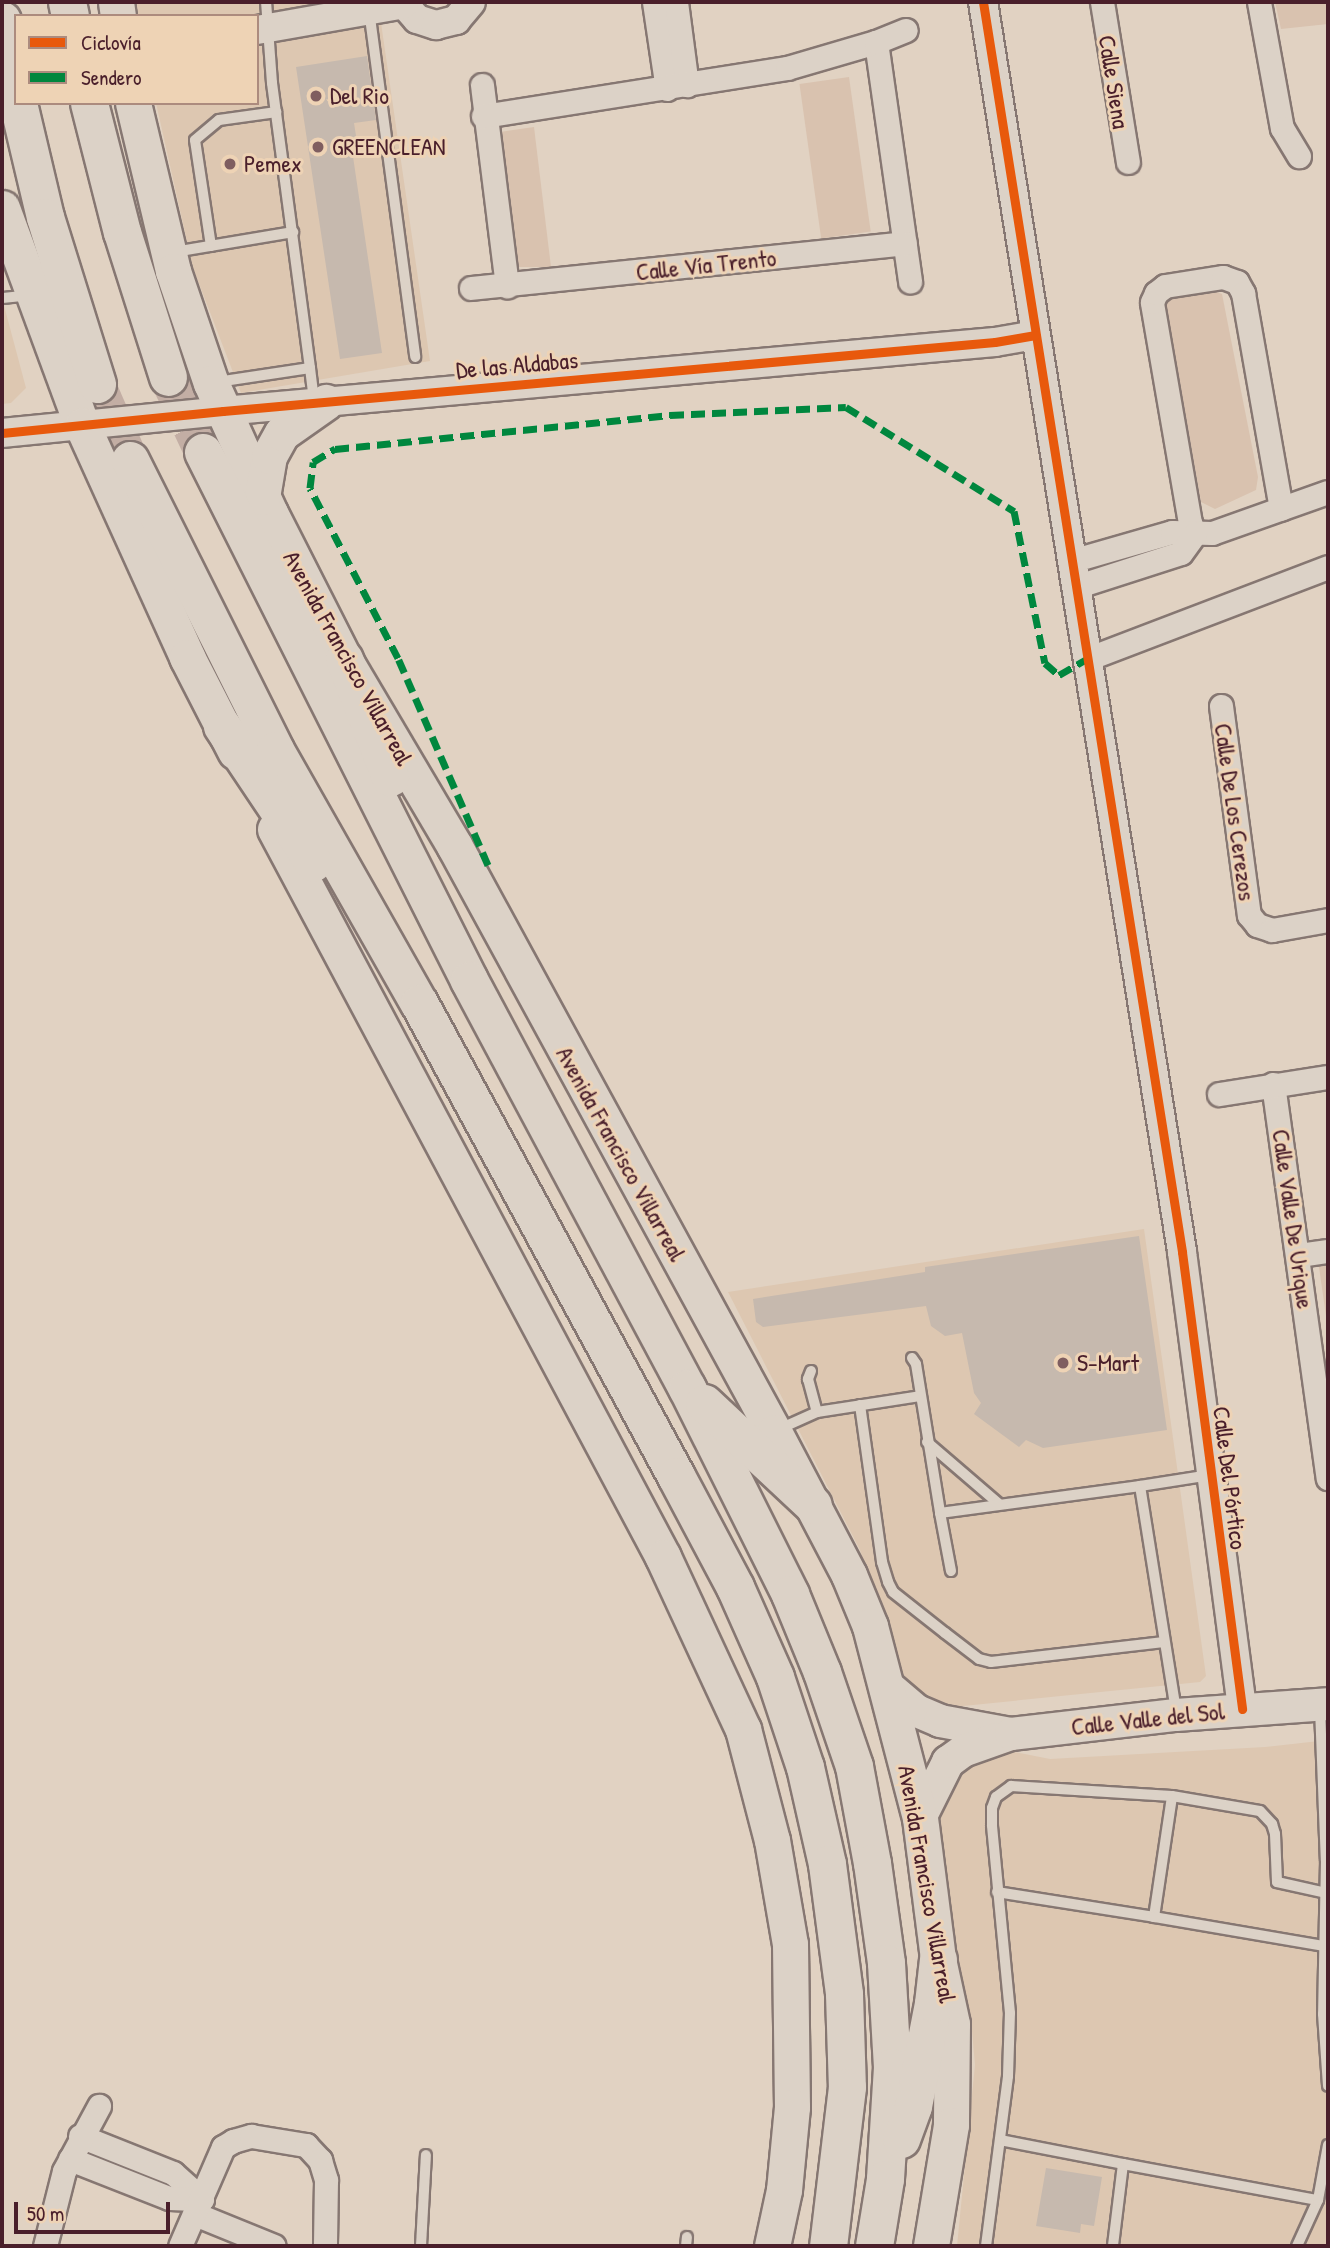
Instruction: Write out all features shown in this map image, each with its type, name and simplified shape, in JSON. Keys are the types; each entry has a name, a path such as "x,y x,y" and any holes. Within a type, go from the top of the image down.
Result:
{"highway":[{"path":"2,20 14,83"},
{"path":"18,105 45,217 97,384"},
{"path":"89,105 121,232 168,377"},
{"name":"Avenida Francisco Villarreal","path":"203,452 469,980 687,1388 790,1594 822,1672 854,1766 872,1863 886,1963 892,2067 886,2179 874,2246"},
{"path":"130,460 275,750 419,1003 735,1587 775,1677 792,1728 828,1864 844,1994 846,2087 828,2246"},
{"path":"344,659 469,980"},
{"path":"222,726 332,891 419,1003"},
{"path":"687,1388 813,1505"},
{"path":"886,2179 914,2106 933,2003 938,1959"}],"main road":[{"name":"Avenida Francisco Villarreal","path":"139,114 168,253 217,397 262,497 344,659 454,845 774,1432 849,1575 870,1626 919,1818 938,1959 952,2024 954,2062 951,2125 931,2246"},
{"path":"2,211 17,296 82,425 187,657 663,1557 743,1729 772,1840 790,1944 792,2107 784,2190 772,2246"},
{"path":"262,497 269,456 282,433 320,402"},
{"name":"Calle Valle del Sol","path":"884,1684 917,1711 940,1721 1011,1734"},
{"name":"Calle Valle del Sol","path":"919,1818 948,1762 962,1751 1011,1734 1176,1715 1324,1705"}],"street":[{"path":"263,20 404,3 417,19 436,25 456,20 471,2"},
{"path":"654,2 677,87"},
{"path":"676,2 677,87"},
{"name":"Calle Del Pórtico","path":"983,2 1182,1252 1242,1709"},
{"name":"Calle Siena","path":"1102,2 1128,162"},
{"path":"1259,2 1282,128 1299,156"},
{"path":"483,116 786,68 876,42 906,30"},
{"path":"876,42 910,282"},
{"path":"482,85 483,116 507,286"},
{"name":"Calle Vía Trento","path":"471,288 905,243"},
{"path":"1195,534 1190,523 1152,302 1165,286 1223,277 1237,282 1243,293 1282,509"},
{"name":"De las Aldabas","path":"2,433 82,425 217,397 320,402 995,342 1035,335"},
{"path":"1073,574 1172,533 1212,533 1328,492"},
{"path":"1087,659 1328,567"},
{"name":"Calle De Los Cerezos","path":"1221,706 1249,915 1261,928 1272,930 1328,920"},
{"path":"1219,1094 1328,1077"},
{"name":"Calle Valle De Urique","path":"1273,1084 1323,1406 1328,1478"},
{"path":"1299,1255 1328,1251"},
{"path":"45,2246 54,2202 70,2159 80,2136 99,2106"},
{"path":"80,2136 173,2173 198,2207"},
{"path":"180,2246 223,2147 251,2136 306,2145 320,2160 326,2180 325,2246"},
{"path":"70,2159 198,2207 274,2246"}],"lane":[{"path":"369,6 415,357"},
{"path":"263,20 310,368 320,402"},
{"path":"211,246 195,139 219,120 276,111"},
{"path":"168,253 293,232"},
{"path":"217,397 310,368"},
{"path":"912,1358 916,1364 927,1442 951,1571"},
{"path":"811,1371 808,1379 817,1412"},
{"path":"774,1432 817,1412 920,1396"},
{"path":"860,1405 882,1562 888,1582 893,1592 945,1633 979,1659 990,1662 1164,1642"},
{"path":"927,1442 998,1503"},
{"path":"940,1513 1210,1475"},
{"path":"1140,1486 1176,1715"},
{"path":"1324,1705 1327,1861 1323,2014 1328,2086"},
{"path":"986,2246 1008,2077 1010,2013 997,1892 992,1808 996,1797 1012,1786 1172,1796 1260,1811 1272,1824 1275,1834 1277,1882 1326,1893"},
{"path":"1154,1917 1172,1796"},
{"path":"997,1892 1324,1946"},
{"path":"1000,2140 1318,2200"},
{"path":"1297,2246 1318,2200 1328,2145"},
{"path":"421,2246 426,2155"},
{"path":"1113,2246 1123,2164"}],"shaded area":[{"path":"136,2 378,2 430,361 241,393 193,268 156,105 259,105 259,14 138,14"},
{"path":"1275,2 1328,2 1328,24 1281,29"},
{"path":"849,77 871,231 821,238 799,84"},
{"path":"534,127 551,267 509,267 487,134"},
{"path":"1211,290 1222,294 1258,477 1256,490 1215,509 1201,502 1166,304 1174,296"},
{"path":"2,298 26,388 11,403 2,404"},
{"path":"1144,1229 1206,1676 1200,1682 953,1707 905,1686 860,1550 728,1292"},
{"path":"1328,1258 1328,1330 1318,1260"},
{"path":"1328,1740 1328,2246 957,2246 975,2065 972,2031 954,1977 936,1813 958,1770 979,1757 1009,1751 1050,1759 1265,1747"}],"building":[{"path":"367,56 376,120 354,123 357,142 351,143 382,353 340,359 296,67"},
{"name":"S-Mart","path":"1139,1236 1167,1430 1043,1448 1026,1440 1019,1447 974,1414 981,1403 974,1393 962,1333 945,1336 931,1326 926,1306 763,1327 756,1322 753,1299 925,1272 925,1267"},
{"path":"1046,2168 1102,2177 1094,2226 1081,2224 1080,2233 1036,2226"}],"tunnel":[{"path":"168,377 203,452"},
{"path":"97,384 130,460"}],"marked path":[{"path":"488,865 398,658 310,488 313,462 335,449 670,415 846,407 1014,511 1045,663 1059,675 1087,659"}],"cycle path":[{"path":"983,2 1182,1252 1242,1709"},
{"path":"2,433 995,342 1035,335"}],"place":[{"name":"Del Rio","path":"316,96"},
{"name":"GREENCLEAN","path":"318,147"},
{"name":"Pemex","path":"230,164"},
{"name":"S-Mart","path":"1063,1363"}]}
